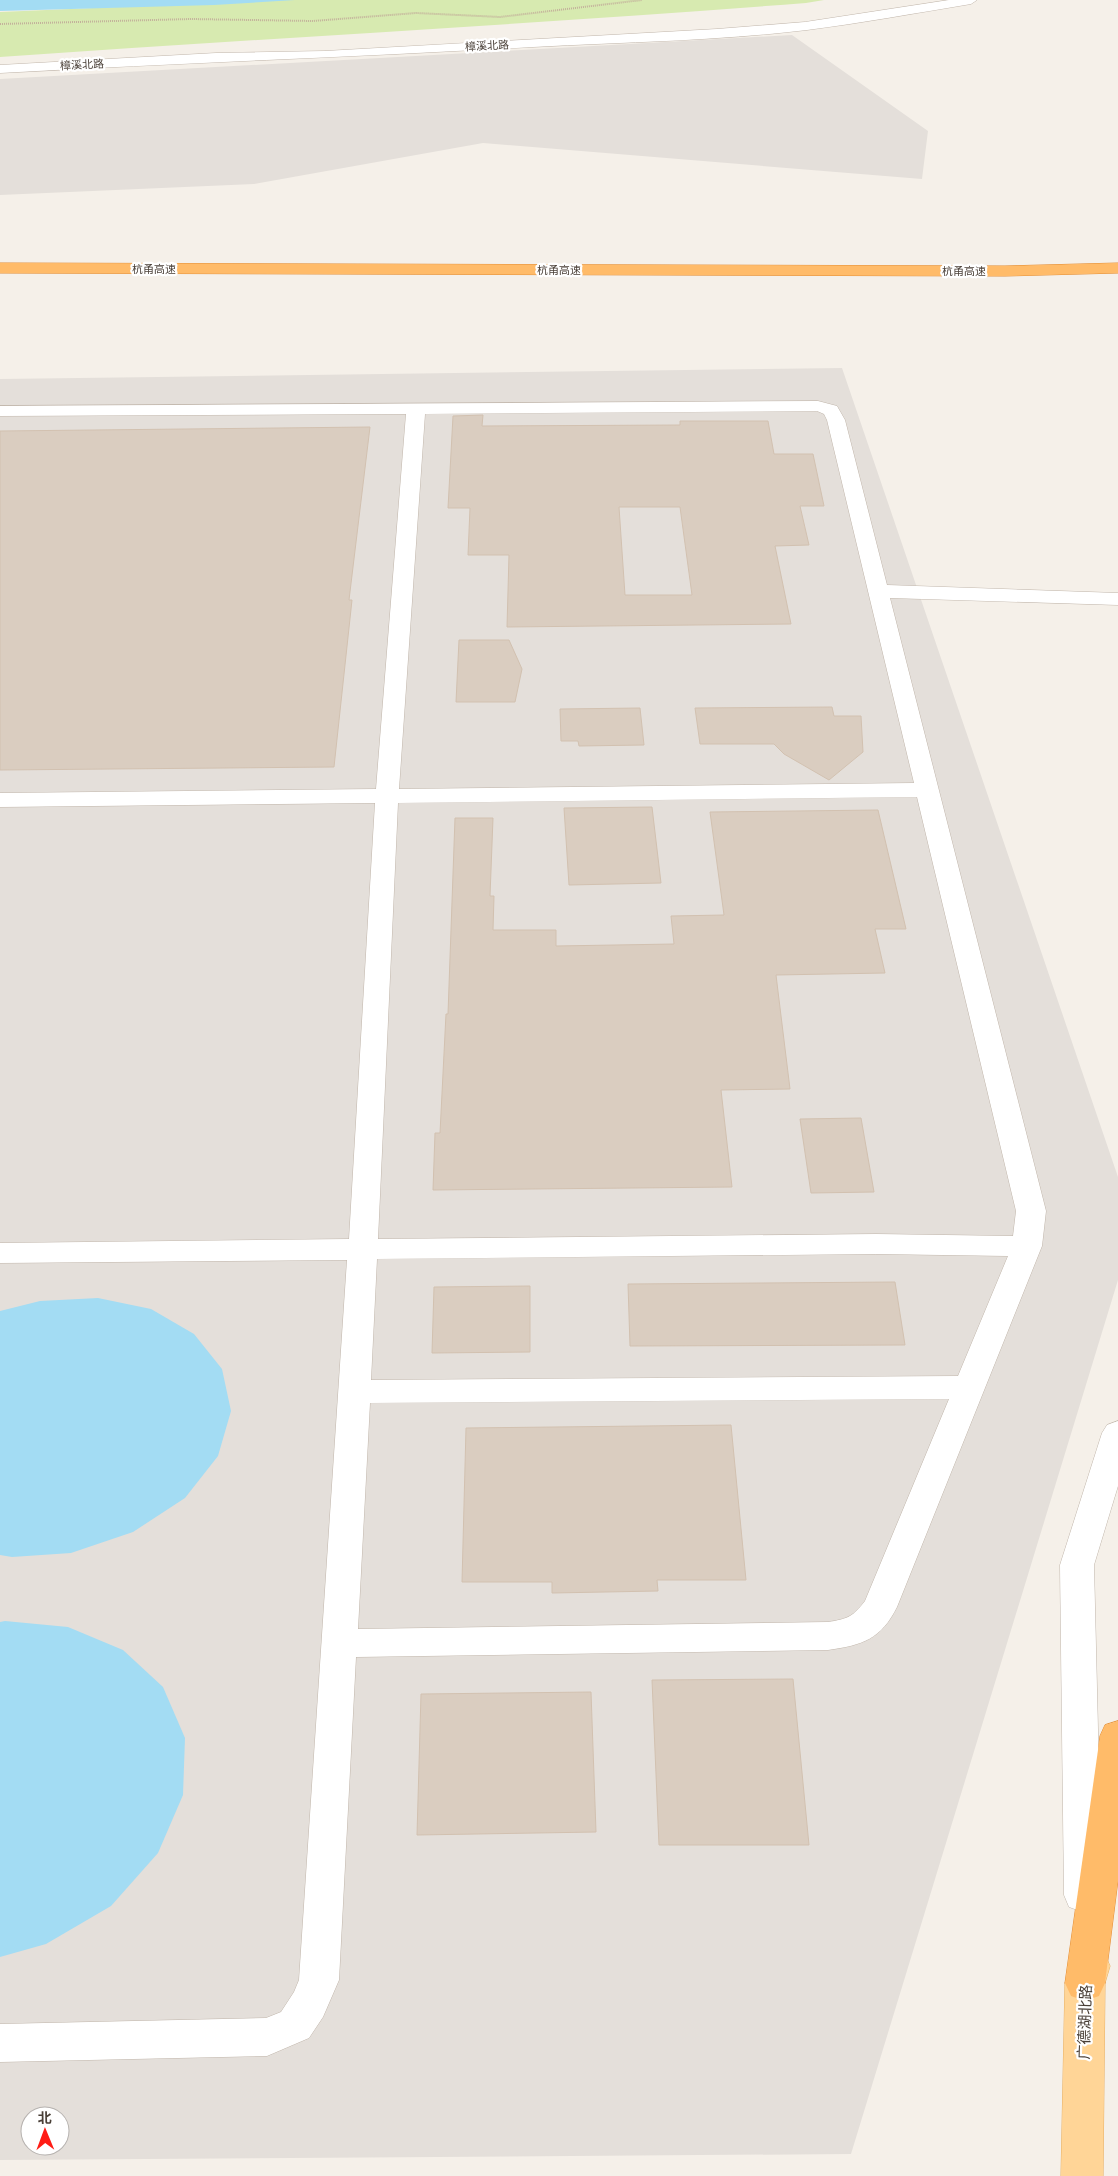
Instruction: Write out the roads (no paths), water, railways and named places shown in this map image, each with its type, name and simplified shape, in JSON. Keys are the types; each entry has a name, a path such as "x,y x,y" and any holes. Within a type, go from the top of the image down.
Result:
{"highway":[{"name":"杭甬高速","path":"0,268 1005,271 1118,268"},
{"name":"杭甬高速","path":"0,282 1013,284 1118,282"},
{"path":"1085,1983 1118,1736"}],"main road":[{"name":"广德湖北路","path":"1082,2176 1085,1983 1118,1873"}],"street":[{"name":"樟溪北路","path":"0,70 216,57 325,55 717,33 833,22 971,0"},
{"path":"834,9 877,3"},
{"name":"樟溪北路","path":"0,62 684,22"},
{"path":"0,411 818,406 831,410 836,420 880,591 1031,1211 1027,1246 880,1606 869,1623 854,1633 828,1636 339,1643"},
{"path":"0,2043 267,2037 295,2025 309,2004 319,1980 363,1248 387,796 416,408"},
{"path":"880,591 1118,599"},
{"path":"0,800 927,790"},
{"path":"0,1253 867,1244 1027,1246"},
{"path":"354,1392 969,1387"},
{"path":"1085,1983 1077,1565 1118,1433"}],"water":[{"path":"0,0 295,0 214,5 0,11"},
{"path":"98,1298 151,1309 194,1334 222,1369 231,1411 218,1456 185,1498 133,1532 71,1553 12,1557 0,1555 0,1311 40,1301"},
{"path":"0,1622 68,1627 123,1650 163,1687 185,1738 183,1795 158,1853 111,1906 46,1944 0,1957"}]}
